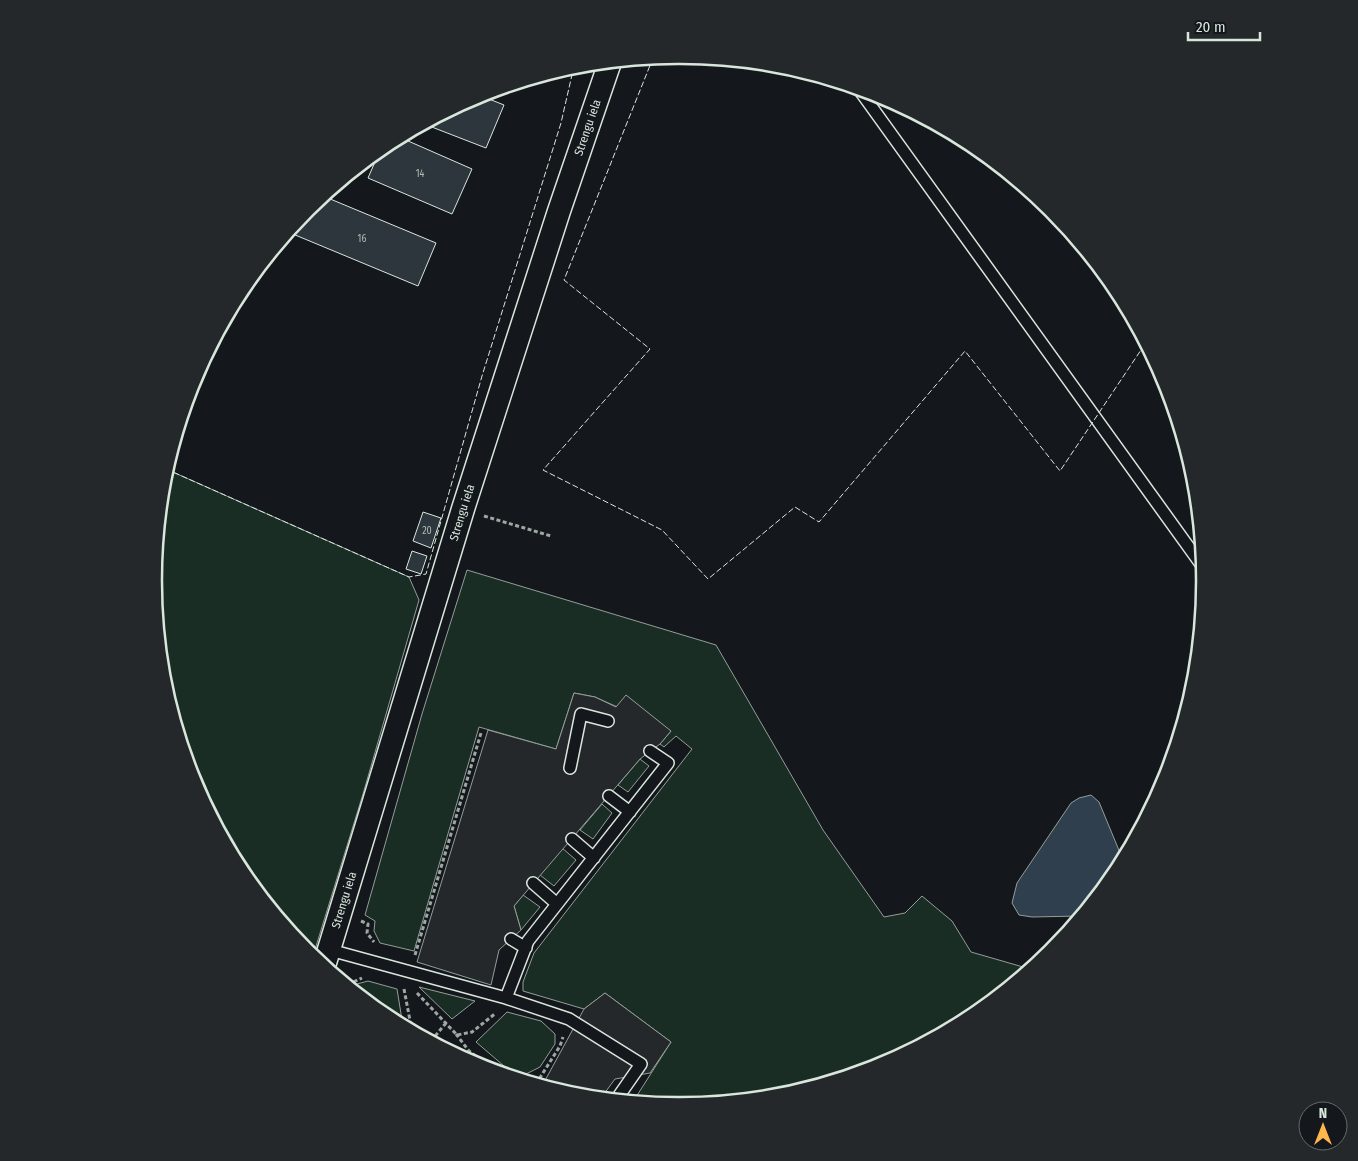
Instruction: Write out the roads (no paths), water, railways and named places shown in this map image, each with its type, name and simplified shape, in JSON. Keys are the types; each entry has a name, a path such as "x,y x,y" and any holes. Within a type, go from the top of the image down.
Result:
{"street":[{"name":"Strengu iela","path":"327,958 463,509 559,211 608,69"}],"lane":[{"path":"866,99 1195,556"},
{"path":"570,768 581,714 608,720"},
{"path":"506,998 528,941 668,763 650,751"},
{"path":"609,796 630,812"},
{"path":"572,839 594,858"},
{"path":"533,883 557,904"},
{"path":"511,939 526,948"},
{"path":"327,958 407,971 506,998 569,1019 641,1064 620,1094"}],"water":[{"path":"1091,795 1099,802 1119,851 1072,916 1032,917 1019,915 1012,903 1017,883 1071,803 1079,798"}]}
